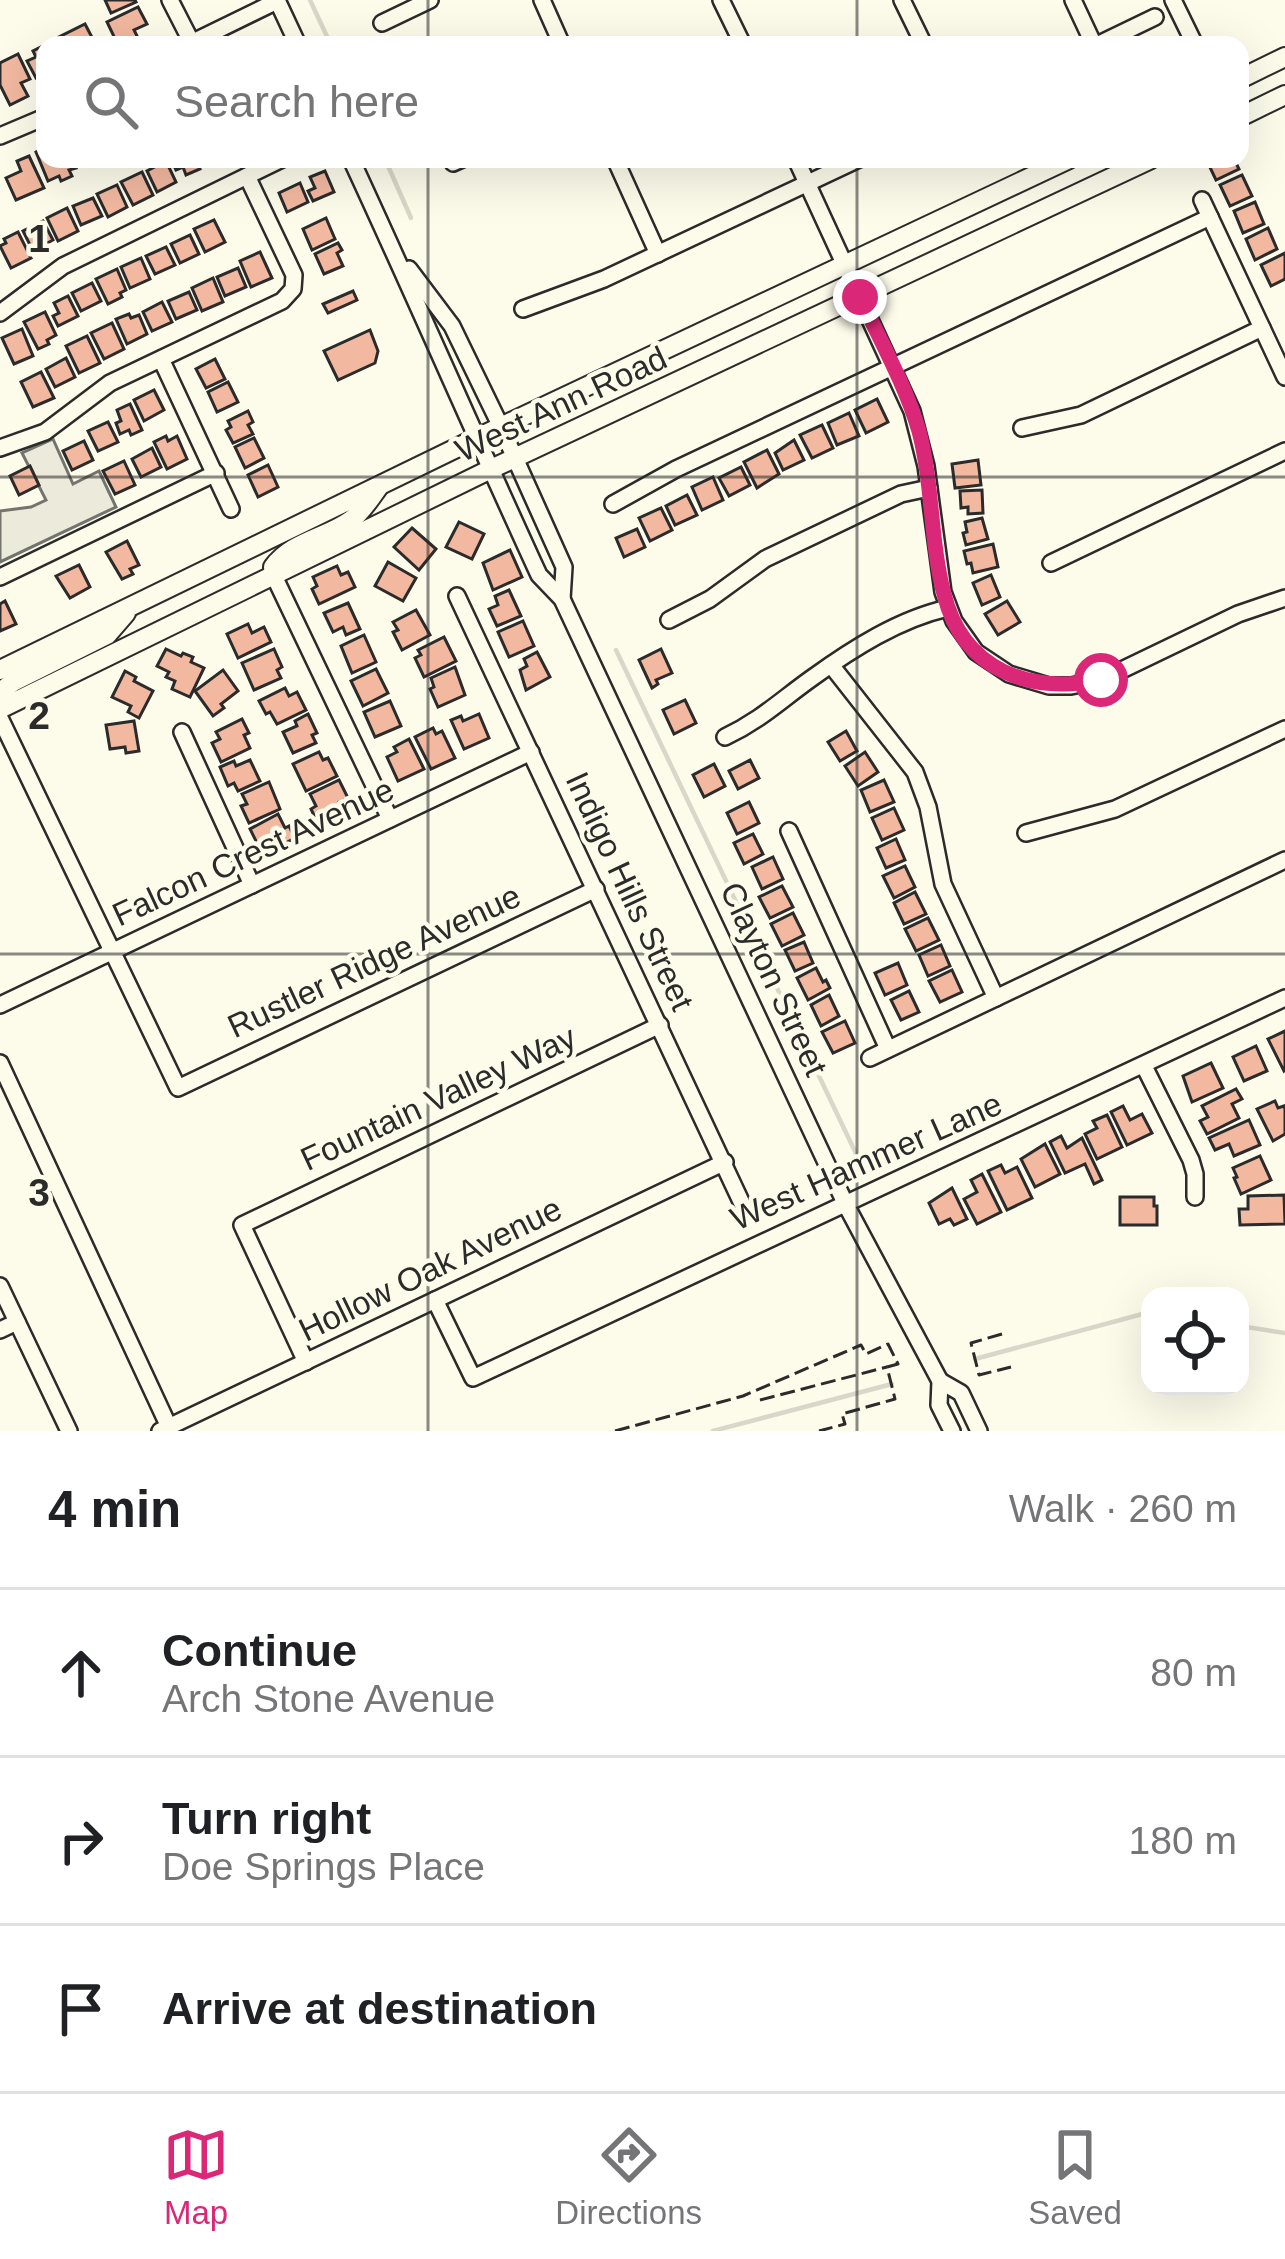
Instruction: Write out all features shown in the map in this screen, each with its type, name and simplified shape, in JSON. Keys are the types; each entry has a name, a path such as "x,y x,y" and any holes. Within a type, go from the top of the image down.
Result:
{"main road":[{"path":"1249,75 1285,57"},
{"path":"1249,113 1285,95"},
{"name":"West Ann Road","path":"0,670 1050,168"},
{"name":"West Ann Road","path":"0,709 490,469 1132,168"},
{"path":"274,575 278,560 357,516 381,484"},
{"path":"0,698 13,682 107,635 133,605"}],"street":[{"path":"170,0 186,36"},
{"path":"206,36 277,0 294,36"},
{"path":"542,0 558,36"},
{"path":"722,0 738,36"},
{"path":"902,0 920,36"},
{"path":"1073,0 1091,36"},
{"path":"1173,0 1191,36"},
{"path":"382,22 420,2"},
{"path":"1114,36 1155,17"},
{"path":"0,136 36,121"},
{"path":"0,313 63,266 264,168"},
{"name":"Clayton Street","path":"355,168 539,575 562,599 847,1205 940,1381 939,1405 952,1431"},
{"path":"619,168 658,254"},
{"path":"800,168 920,434 943,592 963,636 976,652 1009,674 1049,686 1071,686 1101,680 1238,614 1285,598"},
{"path":"523,309 604,279 841,168"},
{"path":"0,448 45,432 110,383 282,301 293,290 295,275 247,176"},
{"path":"1202,200 1285,377"},
{"path":"613,503 1210,217"},
{"name":"Clayton Street","path":"396,253 452,326 501,427 564,567 562,599"},
{"path":"430,336 452,326"},
{"path":"1022,428 1081,415 1262,328"},
{"path":"161,359 231,509"},
{"path":"1051,563 1285,451"},
{"path":"0,577 216,472"},
{"path":"669,620 710,599 765,559 901,494 929,488"},
{"path":"274,575 390,819"},
{"name":"Indigo Hills Street","path":"457,596 746,1212"},
{"path":"725,737 768,714 853,650 948,608"},
{"path":"831,665 915,772 932,823 944,884 996,998"},
{"path":"0,718 114,951"},
{"path":"1026,833 1115,809 1285,729"},
{"path":"182,732 252,885"},
{"name":"Falcon Crest Avenue","path":"0,1005 531,752"},
{"path":"789,831 889,1049"},
{"path":"869,1058 1285,860"},
{"name":"Rustler Ridge Avenue","path":"114,951 178,1088 596,889"},
{"name":"West Hammer Lane","path":"436,1300 473,1378 1285,998"},
{"name":"Fountain Valley Way","path":"306,1362 242,1225 660,1025"},
{"path":"0,1063 165,1429"},
{"path":"1144,1066 1191,1160 1195,1197"},
{"name":"Hollow Oak Avenue","path":"165,1429 725,1162"},
{"path":"0,1286 69,1431"},
{"path":"0,1330 17,1322"},
{"name":"Clayton Street","path":"940,1381 961,1393 979,1431"}],"shaded area":[{"path":"53,439 73,484 99,471 116,507 0,562 0,511 46,500 22,453"}],"building":[{"path":"105,0 135,0 136,2 111,13"},
{"path":"138,7 147,24 134,30 137,36 114,36 107,22"},
{"path":"85,24 91,36 61,36"},
{"path":"18,54 30,79 21,83 28,96 10,105 0,85 0,63"},
{"path":"36,57 36,78 27,61"},
{"path":"29,156 44,188 16,200 6,178 21,171 17,161"},
{"path":"43,168 76,168 69,170 72,176 48,181"},
{"path":"169,168 176,182 157,192 147,171"},
{"path":"1210,168 1238,168 1239,169 1216,180"},
{"path":"325,171 334,192 313,201 308,191 315,188 310,177"},
{"path":"142,172 153,195 133,205 121,182"},
{"path":"1242,175 1252,196 1230,206 1220,185"},
{"path":"300,183 308,202 287,212 279,193"},
{"path":"117,185 127,207 108,217 97,194"},
{"path":"93,198 102,216 81,225 73,206"},
{"path":"1255,202 1264,224 1243,233 1234,211"},
{"path":"67,208 78,231 58,241 47,218"},
{"path":"326,218 335,239 312,250 303,229"},
{"path":"214,220 225,242 205,252 194,229"},
{"path":"43,221 53,240 33,251 23,231"},
{"path":"1268,228 1277,249 1255,260 1246,239"},
{"path":"18,232 31,258 11,268 0,246"},
{"path":"190,235 199,254 180,263 171,244"},
{"path":"338,243 343,266 324,274 315,254"},
{"path":"166,247 175,265 155,274 146,256"},
{"path":"260,252 272,278 251,287 240,261"},
{"path":"1285,253 1285,279 1271,286 1261,265"},
{"path":"141,258 150,279 130,288 121,267"},
{"path":"238,268 246,287 225,296 217,277"},
{"path":"117,269 126,290 108,304 96,279"},
{"path":"213,278 223,302 202,311 192,288"},
{"path":"92,283 101,301 81,311 72,293"},
{"path":"353,291 357,300 328,313 323,304"},
{"path":"189,292 197,310 176,319 168,301"},
{"path":"68,296 78,316 58,326 54,303"},
{"path":"162,302 172,322 152,331 143,312"},
{"path":"45,312 56,335 38,349 24,322"},
{"path":"129,314 131,318 139,315 147,334 127,344 116,319"},
{"path":"112,323 124,349 104,359 91,333"},
{"path":"22,329 33,356 14,364 2,338"},
{"path":"370,330 378,351 375,363 338,380 324,351"},
{"path":"87,336 100,363 79,373 66,346"},
{"path":"66,358 75,377 55,387 46,369"},
{"path":"215,359 225,379 206,388 196,369"},
{"path":"41,372 54,398 33,407 21,382"},
{"path":"228,382 238,402 217,412 208,392"},
{"path":"154,390 164,410 144,421 134,400"},
{"path":"877,399 888,422 866,433 855,410"},
{"path":"130,404 142,430 120,434 117,410"},
{"path":"248,411 253,434 233,443 226,430 231,427 228,421"},
{"path":"849,413 859,436 837,445 828,423"},
{"path":"108,422 118,442 98,451 88,431"},
{"path":"822,425 833,448 812,458 800,435"},
{"path":"166,436 168,441 177,436 187,459 167,469 154,442"},
{"path":"254,438 264,458 245,468 235,447"},
{"path":"794,440 804,460 783,470 775,453"},
{"path":"84,441 93,460 72,470 63,451"},
{"path":"152,448 161,467 141,477 132,459"},
{"path":"767,450 779,474 757,488 744,462"},
{"path":"978,460 981,485 955,488 952,464"},
{"path":"124,461 135,485 115,494 103,471"},
{"path":"268,465 278,487 258,497 248,475"},
{"path":"30,466 39,485 19,495 10,476"},
{"path":"741,467 750,485 729,496 719,478"},
{"path":"713,477 723,500 702,510 692,487"},
{"path":"982,490 983,513 968,514 968,507 961,508 960,491"},
{"path":"687,495 697,515 675,525 666,506"},
{"path":"661,508 672,530 650,541 639,518"},
{"path":"982,518 988,539 966,545 965,522"},
{"path":"459,522 484,534 472,559 446,547"},
{"path":"412,528 436,549 419,570 394,547"},
{"path":"637,529 645,547 624,557 616,538"},
{"path":"127,541 139,565 122,579 106,552"},
{"path":"993,544 998,567 973,573 964,551"},
{"path":"510,550 522,577 493,590 483,563"},
{"path":"388,562 416,578 403,601 375,586"},
{"path":"79,565 90,587 70,598 56,576"},
{"path":"337,566 341,575 348,572 355,587 319,604 313,577"},
{"path":"991,575 1000,597 982,605 973,583"},
{"path":"509,590 521,616 497,626 489,609 498,605 495,596"},
{"path":"5,601 16,624 0,631 0,604"},
{"path":"1007,601 1020,622 998,635 985,614"},
{"path":"348,603 360,629 346,635 343,627 333,632 324,613"},
{"path":"416,610 430,635 402,650 393,622"},
{"path":"523,621 534,646 509,657 498,632"},
{"path":"248,624 252,633 264,627 271,642 238,658 227,634"},
{"path":"364,635 376,662 352,673 341,646"},
{"path":"444,637 456,661 424,677 415,658 421,655 418,650"},
{"path":"166,649 193,657 191,662 204,668 190,697 172,689 175,681 157,666"},
{"path":"274,649 281,678 254,690 242,663"},
{"path":"661,649 672,673 656,680 652,688 639,660"},
{"path":"537,652 550,677 526,690 520,670 527,666 524,659"},
{"path":"455,667 465,695 438,707 431,678"},
{"path":"376,669 388,693 363,706 351,681"},
{"path":"223,670 238,691 213,716 195,691"},
{"path":"125,671 153,691 139,718 128,712 131,706 112,697"},
{"path":"285,688 289,696 297,692 306,710 277,724 259,701"},
{"path":"685,700 696,723 674,734 663,710"},
{"path":"390,701 401,726 375,737 364,712"},
{"path":"308,714 317,733 312,735 316,743 293,753 283,732"},
{"path":"479,714 489,738 464,749 451,720"},
{"path":"242,719 250,748 221,762 212,743 220,739 216,732"},
{"path":"134,721 139,751 110,749 106,725"},
{"path":"433,728 436,734 442,731 455,758 431,769 415,737"},
{"path":"846,731 857,751 840,761 828,742"},
{"path":"409,739 424,769 398,781 387,757"},
{"path":"319,752 337,776 306,791 293,764"},
{"path":"865,752 878,772 858,786 845,766"},
{"path":"250,760 260,781 238,791 234,783 228,786 220,767"},
{"path":"750,760 759,778 738,789 729,771"},
{"path":"714,764 725,786 704,797 693,775"},
{"path":"339,780 348,798 339,802 343,810 317,822 310,794"},
{"path":"884,780 894,802 870,812 861,790"},
{"path":"269,782 280,809 249,823 241,806 247,804 242,794"},
{"path":"749,802 759,823 737,834 727,813"},
{"path":"894,808 904,830 882,840 872,818"},
{"path":"278,814 295,838 270,851 266,843 259,847 250,829"},
{"path":"753,834 763,854 744,864 734,843"},
{"path":"896,839 905,860 886,868 877,848"},
{"path":"773,857 783,879 762,889 752,867"},
{"path":"905,866 915,887 894,898 883,876"},
{"path":"782,886 793,907 770,918 759,897"},
{"path":"915,892 926,914 904,924 894,903"},
{"path":"793,913 804,935 782,946 771,924"},
{"path":"928,918 939,940 916,951 905,929"},
{"path":"804,942 813,963 795,971 785,950"},
{"path":"941,945 950,966 928,976 919,955"},
{"path":"898,963 907,985 885,995 875,973"},
{"path":"816,968 830,988 808,1000 797,978"},
{"path":"952,970 962,992 940,1002 929,981"},
{"path":"909,991 919,1012 901,1020 891,1000"},
{"path":"829,995 839,1016 821,1026 811,1005"},
{"path":"845,1021 855,1043 833,1053 822,1032"},
{"path":"1285,1031 1285,1070 1284,1071 1268,1039"},
{"path":"1256,1046 1267,1071 1244,1081 1233,1057"},
{"path":"1211,1063 1223,1088 1192,1102 1183,1076"},
{"path":"1236,1089 1242,1099 1232,1104 1239,1118 1207,1134 1200,1121 1208,1117 1202,1106"},
{"path":"1275,1101 1285,1109 1285,1134 1273,1141 1257,1109"},
{"path":"1123,1106 1130,1120 1142,1114 1152,1133 1127,1145 1111,1112"},
{"path":"1107,1115 1122,1147 1097,1159 1085,1134 1097,1128 1093,1121"},
{"path":"1249,1120 1260,1145 1234,1156 1229,1144 1215,1150 1209,1138"},
{"path":"1061,1136 1067,1148 1082,1138 1102,1180 1094,1184 1085,1164 1065,1173 1050,1142"},
{"path":"1045,1144 1060,1174 1035,1187 1021,1159"},
{"path":"1260,1156 1271,1180 1241,1194 1233,1168"},
{"path":"1001,1165 1005,1173 1017,1167 1032,1198 1007,1210 988,1171"},
{"path":"982,1174 1001,1212 977,1224 964,1199 977,1192 971,1180"},
{"path":"952,1188 967,1219 954,1225 950,1219 939,1224 929,1203"},
{"path":"1284,1195 1285,1224 1240,1225 1239,1209 1248,1209 1248,1196"},
{"path":"1120,1197 1154,1197 1157,1225 1120,1225"}],"waterway":[{"path":"310,0 327,36"},
{"path":"389,168 411,218"},
{"path":"616,650 860,1162"},
{"path":"975,1359 1141,1314"},
{"path":"1249,1327 1285,1333"},
{"path":"713,1431 892,1384"}],"fence":[{"path":"1002,1334 971,1343 979,1375 1011,1367"},
{"path":"615,1431 743,1396 861,1345 866,1354 888,1344 898,1364 887,1367 895,1399 842,1414 845,1424 819,1431"},
{"path":"760,1400 887,1367"}],"route":[{"path":"860,297 920,434 943,592 963,636 990,664 1024,679 1049,686 1101,680"}]}
